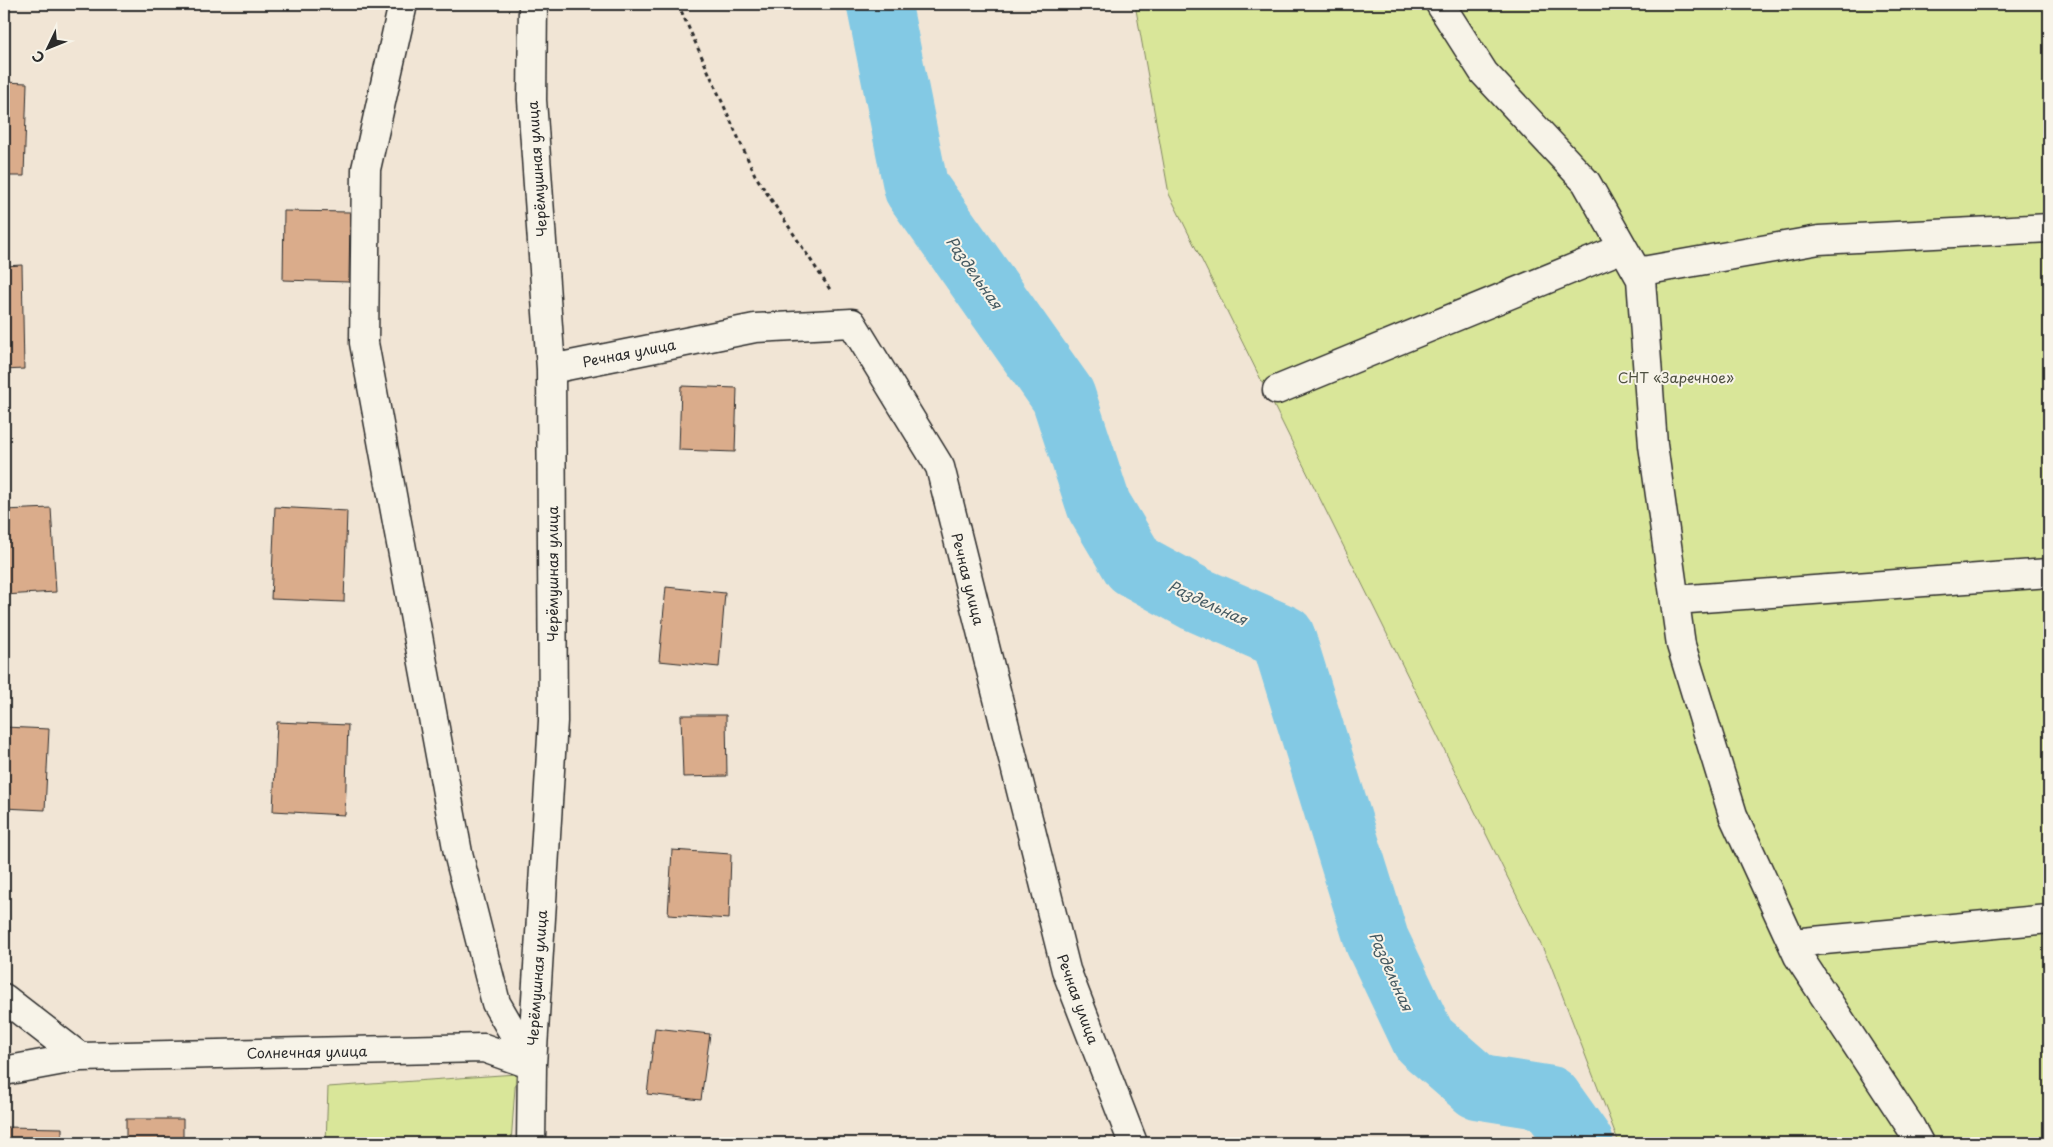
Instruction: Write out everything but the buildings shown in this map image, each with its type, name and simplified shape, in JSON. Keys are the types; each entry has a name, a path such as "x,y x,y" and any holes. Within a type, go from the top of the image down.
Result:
{"street":[{"path":"404,4 366,169 364,343 458,852 496,1003 532,1065"},
{"name":"Черёмушная улица","path":"530,1143 532,1065 553,721 551,369 532,100 533,4"},
{"path":"1440,4 1484,73 1586,182 1641,279 1653,445 1681,645 1733,815 1798,956 1910,1126 1918,1143"},
{"path":"1636,272 1818,240 2049,228"},
{"path":"1277,390 1623,248"},
{"name":"Речная улица","path":"551,369 755,328 852,323 940,467 1066,970 1133,1143"},
{"path":"1675,600 2049,573"},
{"path":"1792,943 2049,919"},
{"path":"4,998 80,1056"},
{"name":"Солнечная улица","path":"4,1071 80,1056 484,1048 532,1065"}],"path":[{"path":"678,4 755,175 852,323"}],"green space":[{"name":"СНТ «Заречное»","path":"1135,4 2049,4 2049,1143 1619,1143 1550,963 1169,194"},
{"path":"516,1074 511,1143 326,1143 328,1087"}],"waterway":[{"name":"Раздельная","path":"879,4 916,188 1063,396 1099,506 1134,565 1196,599 1283,637 1377,941 1424,1040 1478,1087 1549,1098 1581,1143"}]}
